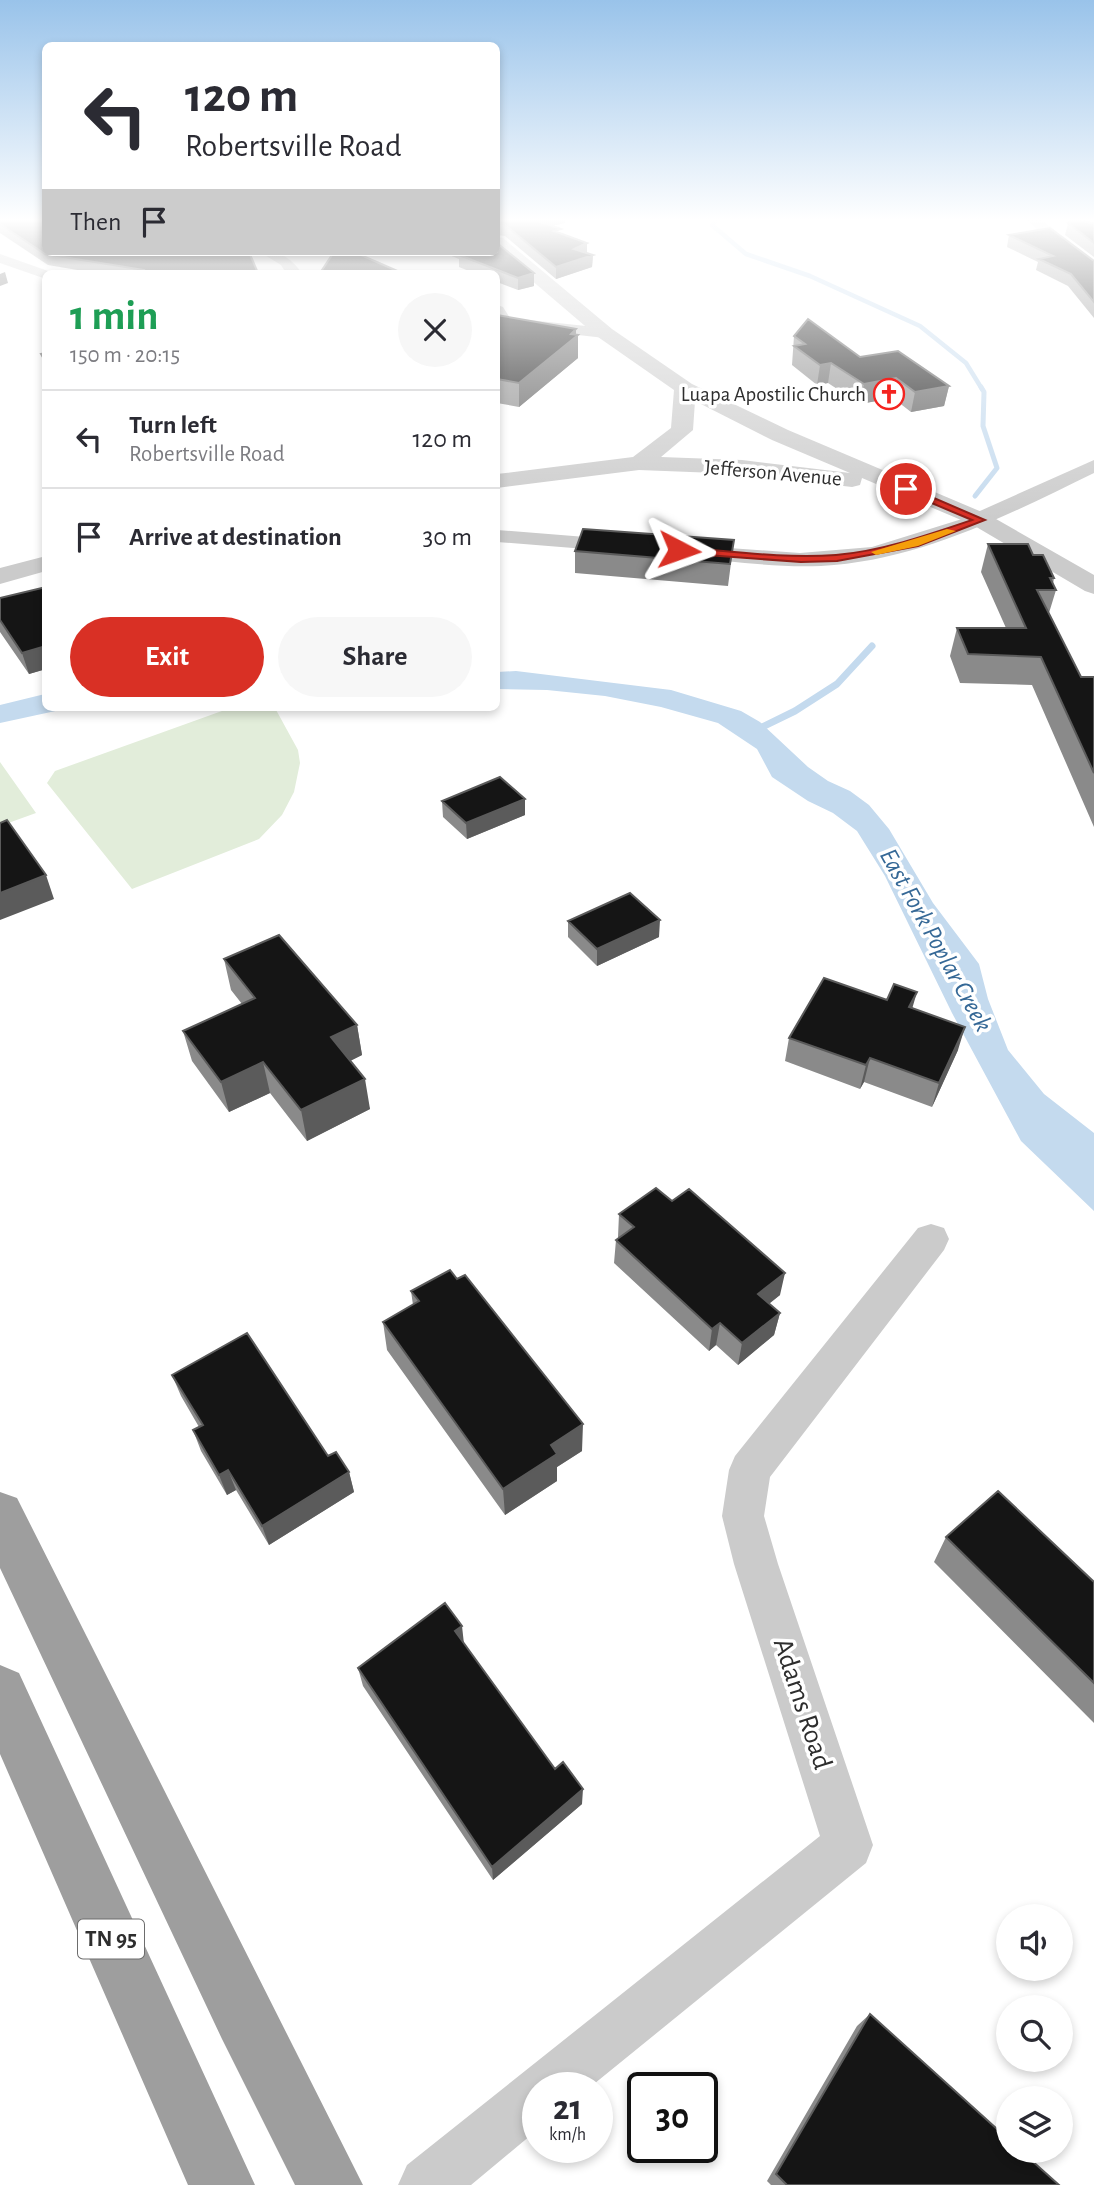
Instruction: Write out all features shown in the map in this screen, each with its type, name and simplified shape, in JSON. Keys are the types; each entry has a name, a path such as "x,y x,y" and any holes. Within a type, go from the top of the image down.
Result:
{"highway":[{"path":"0,1515 238,2005 330,2185"},
{"name":"TN 95","path":"0,1692 222,2185"}],"street":[{"path":"504,321 605,333"},
{"path":"591,321 685,388 777,433 981,520 1094,586"},
{"name":"Jefferson Avenue","path":"639,463 682,430 685,388"},
{"name":"Jefferson Avenue","path":"500,481 639,463 742,467 812,474 906,489"},
{"path":"668,550 801,559 837,558 914,543 981,520 1094,466"},
{"path":"500,536 642,548"},
{"path":"0,576 42,564"},
{"name":"Adams Road","path":"565,2072 848,1844 756,1564 743,1516 750,1470 932,1239"},
{"path":"427,2185 522,2106"}],"green space":[{"path":"222,711 277,711 298,750 300,763 294,792 282,815 259,839 132,889 47,783 55,771"},
{"path":"0,762 36,813 0,826"}],"water":[{"name":"East Fork Poplar Creek","path":"516,671 671,690 741,711 760,722 808,767 869,805 889,829 933,903 979,964 988,999 1008,1050 1044,1094 1094,1133 1094,1211 1021,1141 952,1013 885,876 857,831 833,813 808,801 772,777 757,749 718,723 661,707 605,696 547,690 500,689 500,672"},
{"path":"42,695 42,711 56,711 0,723 0,705"}],"building":[{"path":"500,321 531,321 576,329 571,334 578,335 519,383 500,380"},
{"path":"806,321 811,321 860,357 898,351 949,386 915,392 896,378 864,384 831,363 820,365 794,346 805,344 794,336"},
{"path":"583,529 734,540 730,564 575,551"},
{"path":"988,544 1028,544 1033,555 1043,555 1054,578 1050,578 1056,590 1037,590 1081,677 1094,677 1094,773 1041,657 968,654 957,628 1026,628"},
{"path":"42,588 42,647 22,653 0,620 0,598"},
{"path":"500,777 525,799 466,823 442,801"},
{"path":"7,820 46,875 0,893 0,823"},
{"path":"630,893 660,920 597,949 568,921"},
{"path":"279,935 357,1025 331,1037 365,1079 301,1110 263,1062 221,1082 183,1031 255,998 224,959"},
{"path":"824,978 887,1000 894,984 917,992 909,1007 965,1027 939,1083 870,1058 866,1065 789,1038"},
{"path":"656,1188 672,1201 689,1189 785,1273 758,1294 780,1313 742,1343 720,1323 712,1329 616,1240 634,1227 619,1214"},
{"path":"450,1270 457,1279 465,1275 583,1424 551,1445 557,1454 503,1489 383,1322 419,1301 411,1291"},
{"path":"247,1333 328,1456 336,1452 349,1472 262,1526 228,1470 219,1475 193,1430 203,1425 172,1375"},
{"path":"998,1491 1094,1582 1094,1683 946,1537"},
{"path":"445,1603 462,1626 455,1631 555,1769 563,1762 583,1789 492,1867 358,1668"},
{"path":"870,2014 996,2128 996,2163 1034,2163 1059,2185 787,2185 776,2174"}],"waterway":[{"path":"909,321 920,326 966,363 982,389"},
{"path":"975,496 997,468 983,426 984,392 981,387"},
{"path":"756,730 795,711 837,684 872,646"}],"slow traffic":[{"path":"876,552 951,531"}],"place":[{"name":"Luapa Apostilic Church","path":"889,394"}],"route":[{"path":"679,550 801,559 837,558 914,543 981,520 906,489"}]}
